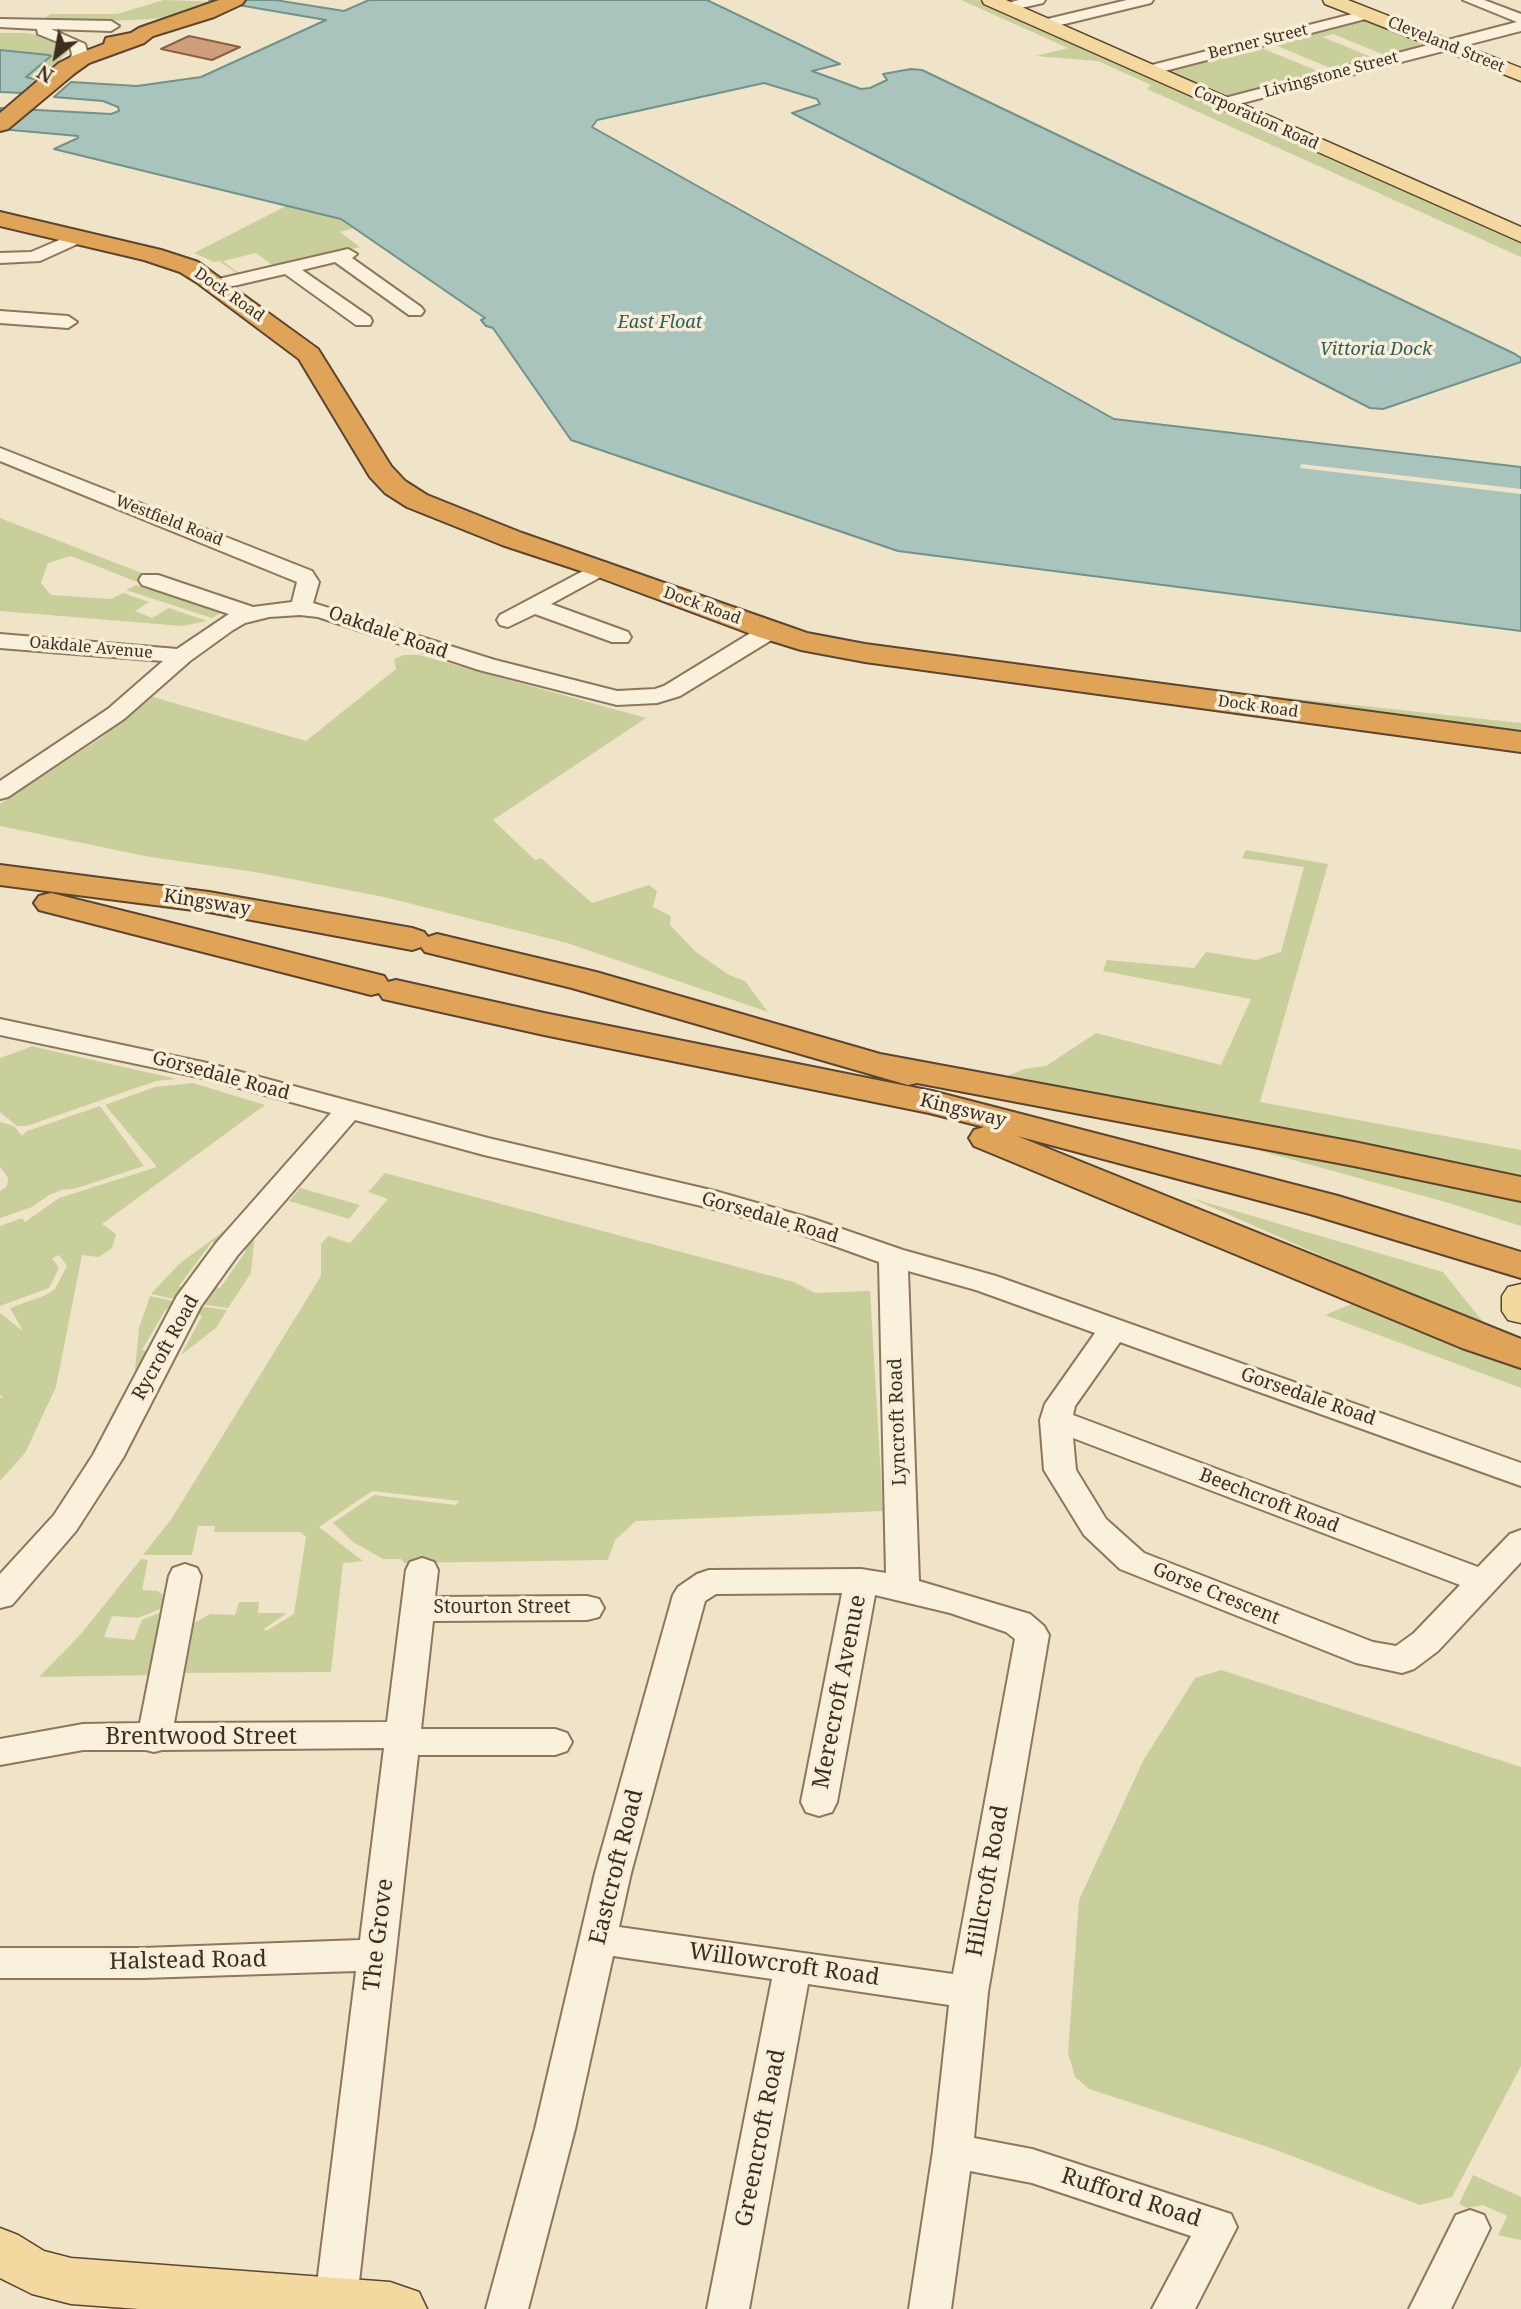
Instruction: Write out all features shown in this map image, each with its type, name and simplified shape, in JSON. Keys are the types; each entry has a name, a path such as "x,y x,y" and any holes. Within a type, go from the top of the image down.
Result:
{"highway":[{"path":"79,61 94,47 118,32 185,19 232,2"},
{"path":"9,117 59,74 118,32"},
{"name":"Dock Road","path":"0,219 189,267 216,285 309,354 380,471 395,487 436,511 770,631 801,641 865,653 1521,742"},
{"name":"Kingsway","path":"0,875 209,902 425,942 583,980 932,1102 1324,1205 1521,1265"},
{"name":"Kingsway","path":"0,890 384,988 1012,1104 1395,1202 1521,1240"},
{"path":"849,1072 1354,1154 1521,1189"},
{"path":"849,1072 1015,1148 1350,1287 1521,1354"}],"main road":[{"name":"Cleveland Street","path":"1332,0 1521,75"},
{"name":"Corporation Road","path":"999,4 1521,235"},
{"path":"1521,1296 1521,1311"},
{"path":"4,2260 32,2271 147,2297 336,2300 390,2305 401,2309"}],"street":[{"path":"999,4 1038,0"},
{"path":"1044,24 1146,0"},
{"path":"1470,0 1521,19"},
{"name":"Berner Street","path":"1149,70 1368,14"},
{"path":"0,23 118,32"},
{"name":"Livingstone Street","path":"1223,103 1521,26"},
{"path":"0,29 118,32"},
{"path":"37,30 74,41 79,46 79,61"},
{"path":"0,258 34,257 78,237"},
{"path":"216,285 343,255 415,311"},
{"path":"288,268 363,321"},
{"path":"0,317 68,322"},
{"name":"Westfield Road","path":"0,454 304,576 308,582 307,592 300,608"},
{"path":"508,620 600,568"},
{"path":"150,580 251,614"},
{"path":"535,606 620,637"},
{"name":"Oakdale Road","path":"0,792 116,714 182,656 225,625 251,614 300,608 344,617 419,645 487,666 617,698 657,696 672,691 770,631"},
{"name":"Oakdale Avenue","path":"0,641 182,656"},
{"name":"Gorsedale Road","path":"0,1027 158,1059 484,1146 715,1200 803,1224 893,1257 986,1283 1521,1475"},
{"name":"Rycroft Road","path":"0,1596 65,1523 107,1458 188,1303 227,1249 348,1111"},
{"name":"Lyncroft Road","path":"893,1257 904,1588"},
{"path":"1056,1420 1060,1404 1114,1329"},
{"name":"Gorse Crescent","path":"1056,1420 1060,1470 1095,1527 1132,1561 1367,1654 1402,1660 1426,1642 1521,1542"},
{"name":"Beechcroft Road","path":"1056,1420 1482,1581"},
{"name":"The Grove","path":"336,2300 422,1570"},
{"path":"155,1738 185,1576"},
{"name":"Hillcroft Road","path":"861,1581 904,1588 1018,1623 1032,1635 969,1992 953,2151 930,2309"},
{"name":"Merecroft Avenue","path":"819,1802 861,1581"},
{"name":"Eastcroft Road","path":"507,2309 555,2129 617,1860 690,1595 709,1582 861,1581"},
{"name":"Stourton Street","path":"417,1609 587,1608"},
{"name":"Brentwood Street","path":"0,1752 83,1737 402,1738 555,1742"},
{"name":"Willowcroft Road","path":"598,1939 969,1992"},
{"name":"Halstead Road","path":"0,1963 143,1963 376,1955"},
{"name":"Greencroft Road","path":"728,2309 793,1967"},
{"name":"Rufford Road","path":"953,2151 1032,2166 1217,2227 1173,2309"},
{"path":"1430,2309 1470,2228"}],"green space":[{"path":"164,0 219,2 183,15 153,19 84,22 42,20 50,14 117,14"},
{"path":"961,0 978,0 1521,241 1521,257 1147,89 1151,85 1098,61 1036,56 1068,48"},
{"path":"1364,20 1429,45 1387,56 1333,34 1323,37 1376,59 1335,70 1270,43"},
{"path":"0,33 26,33 52,38 68,46 67,53 38,80 26,77 51,56 0,50"},
{"path":"1259,47 1323,73 1226,99 1162,71"},
{"path":"286,206 341,219 354,228 340,232 360,247 276,268 256,253 223,261 243,276 219,261 214,262 194,253"},
{"path":"0,518 152,577 140,583 71,556 48,563 41,583 51,595 111,599 123,593 149,602 135,611 152,618 169,608 207,621 182,626 0,611"},
{"path":"136,585 149,590 155,587 221,609 222,612 212,618 126,590"},
{"path":"834,638 1169,685 1521,723 1521,732 1168,688 831,641"},
{"path":"404,655 419,655 646,718 493,820 535,860 541,858 592,903 649,885 657,891 653,907 671,916 670,925 696,952 729,975 745,981 768,1012 567,943 384,897 255,872 150,857 0,826 0,804 101,738 153,697 306,741 396,669 394,659"},
{"path":"1246,850 1328,864 1260,1102 1521,1150 1521,1181 1005,1077 1024,1069 1046,1066 1096,1033 1221,1065 1251,999 1103,971 1107,960 1194,968 1206,952 1256,960 1281,952 1304,867 1242,858"},
{"path":"33,1046 177,1079 156,1081 27,1126 17,1126 0,1112 0,1058"},
{"path":"193,1083 265,1105 102,1224 116,1234 112,1248 99,1257 82,1255 56,1387 25,1453 0,1481 0,1398 3,1397 0,1395 0,1313 23,1331 10,1308 55,1289 67,1266 59,1255 52,1258 59,1268 49,1288 0,1306 0,1226 22,1218 25,1222 59,1198 157,1167 105,1105 155,1087"},
{"path":"100,1106 144,1166 74,1189 62,1190 32,1207 0,1218 0,1191 7,1186 8,1178 0,1167 0,1122 14,1126 22,1136 27,1131"},
{"path":"1210,1137 1521,1201 1521,1226 1449,1203"},
{"path":"385,1173 794,1282 815,1293 870,1291 883,1511 636,1521 615,1540 608,1560 404,1563 401,1559 383,1559 353,1542 333,1523 374,1495 456,1505 459,1501 372,1491 319,1527 363,1561 343,1563 331,1672 179,1673 188,1627 210,1614 235,1615 239,1602 259,1602 258,1613 287,1613 264,1629 266,1631 294,1614 306,1537 301,1532 214,1532 215,1526 198,1526 192,1555 143,1555 172,1518 321,1276 321,1244 328,1236 350,1243 388,1199 368,1192"},
{"path":"300,1188 360,1205 349,1219 289,1201"},
{"path":"1191,1198 1443,1272 1484,1323 1372,1278"},
{"path":"228,1230 218,1243 212,1242 179,1286 187,1289 179,1300 151,1294 179,1264"},
{"path":"255,1233 251,1273 228,1308 201,1304 212,1287 220,1288 246,1251 239,1249"},
{"path":"150,1296 177,1302 172,1309 166,1309 142,1350 149,1352 139,1370 135,1370 139,1328"},
{"path":"1354,1303 1521,1367 1521,1388 1325,1315"},
{"path":"199,1306 227,1310 216,1328 181,1355 202,1316 195,1312"},
{"path":"141,1559 148,1560 142,1590 157,1591 168,1597 170,1605 138,1618 112,1616 104,1637 134,1640 142,1620 171,1608 156,1675 39,1677 81,1634"},
{"path":"1221,1670 1521,1767 1521,2066 1452,2197 1420,2205 1268,2147 1089,2089 1075,2077 1068,2053 1079,1900 1143,1761 1195,1678"},
{"path":"1473,2175 1521,2197 1521,2240 1498,2235 1507,2216 1483,2205 1467,2208 1459,2204"}],"water":[{"name":"East Float","path":"209,0 275,0 344,11 369,0 707,0 840,64 812,71 861,89 887,80 883,74 911,69 922,70 1515,354 1521,358 1521,362 1383,409 1370,408 792,113 820,104 817,99 764,83 597,120 592,127 1114,419 1521,467 1521,631 898,551 571,440 493,328 486,326 481,320 485,318 341,219 54,149 78,136 0,129 0,108 111,114 119,111 118,107 103,101 54,97 71,82 137,86 201,77 326,20"},
{"path":"0,50 51,56 26,77 38,80 23,93 0,92"}],"pier":[{"path":"1301,464 1521,489 1521,494 1300,468"}],"building":[{"path":"189,36 240,47 212,60 161,49"}],"water label":[{"name":"Vittoria Dock","path":"1376,350"}]}
